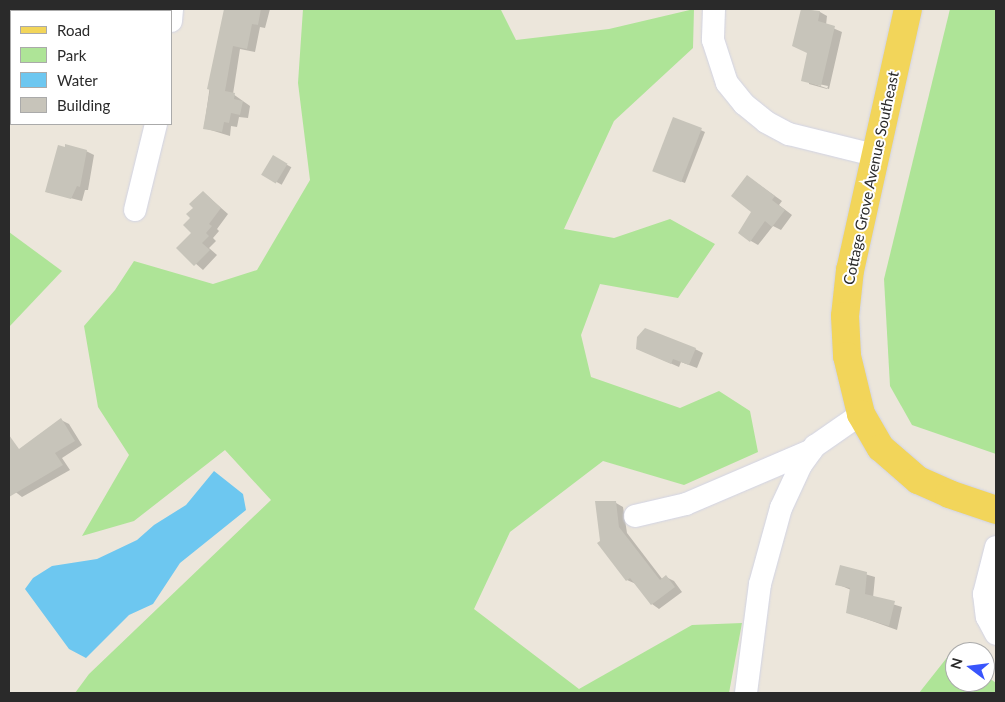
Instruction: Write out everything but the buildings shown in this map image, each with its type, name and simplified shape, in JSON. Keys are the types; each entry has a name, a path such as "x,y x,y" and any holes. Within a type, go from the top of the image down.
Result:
{"main road":[{"name":"Cottage Grove Avenue Southeast","path":"908,9 851,262 845,316 847,356 861,414 881,448 918,480 949,494 996,510"}],"street":[{"path":"714,9 713,40 727,82 744,104 766,122 789,134 874,155"},
{"path":"135,210 156,125"},
{"path":"635,516 686,504 812,450 861,414"},
{"path":"746,693 765,562 781,508 801,465 812,450"},
{"path":"996,547 984,594 986,617 996,634"}],"green space":[{"path":"9,9 65,9 10,10 9,116"},
{"path":"303,9 504,9 501,10 516,40 609,29 694,9 693,48 614,121 564,229 614,238 670,219 715,244 678,298 600,284 581,335 591,377 680,408 719,391 750,411 758,452 684,485 603,461 510,532 474,609 579,689 692,625 742,623 729,693 75,693 89,674 271,500 225,450 134,521 82,536 129,455 98,407 84,326 115,290 134,261 213,284 257,270 310,180 298,83"},
{"path":"950,9 996,9 996,454 912,425 890,386 884,279"},
{"path":"9,232 62,271 9,327"},
{"path":"945,660 945,692 995,692 996,683 996,693 919,693"}],"water":[{"path":"214,471 243,494 246,510 180,563 153,604 129,615 86,658 69,649 25,589 33,578 52,566 97,559 137,540 154,525 186,505"}]}
